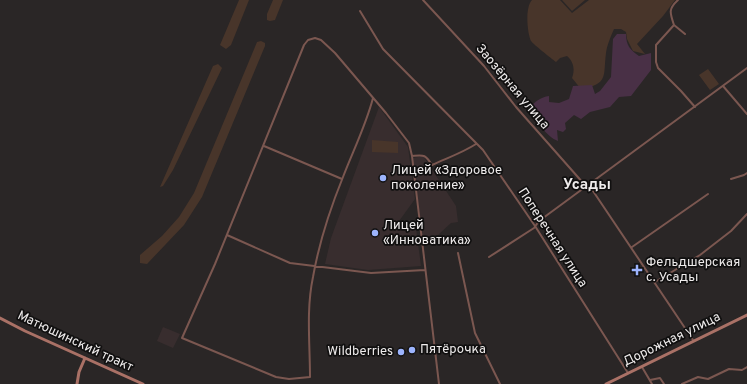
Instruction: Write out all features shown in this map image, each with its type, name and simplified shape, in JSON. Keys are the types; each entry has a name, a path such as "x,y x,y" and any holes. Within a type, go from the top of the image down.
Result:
{"street":[{"name":"Заозёрная улица","path":"423,0 484,66 516,107 584,184 591,188 694,340"},
{"path":"678,0 672,6 670,13 674,25 685,34"},
{"name":"Поперечная улица","path":"360,11 383,49 483,150 535,226 628,373"},
{"path":"674,25 656,45 656,62 661,72 695,107"},
{"path":"374,98 342,179 322,236 313,278 308,322 310,377 289,379 276,377 182,338 215,264 304,45 308,40 315,38 321,40 328,46 374,98 409,143 412,156 439,384"},
{"path":"489,257 534,228 539,221 747,68"},
{"path":"723,86 747,114"},
{"path":"412,156 424,155 432,165 463,152 476,144"},
{"path":"264,146 342,179"},
{"path":"731,179 747,173"},
{"path":"744,175 747,180"},
{"path":"632,247 708,194"},
{"path":"655,282 700,255 731,231 747,214"},
{"path":"226,235 290,263 371,273 425,270"},
{"path":"458,253 475,333 500,384"},
{"name":"Дорожная улица","path":"606,384 747,315"},
{"name":"Матюшинский тракт","path":"0,318 25,331 143,384"},
{"path":"77,384 85,358"},
{"path":"642,366 652,384"},
{"path":"682,384 698,377 708,379 729,369 742,370 747,367"},
{"path":"650,380 660,378 664,384"}],"shaded area":[{"path":"239,0 249,0 231,45 226,49 220,45"},
{"path":"273,0 283,0 275,20 270,21 267,20 267,14"},
{"path":"532,0 560,0 572,13 589,0 675,0 663,16 637,44 645,54 633,51 627,39 626,32 621,29 614,29 609,41 603,78 590,87 581,89 572,78 573,66 567,56 560,58 556,62 531,41 528,32 527,20 528,8"},
{"path":"562,0 585,0 572,11"},
{"path":"617,34 626,34 629,47 639,56 651,53 651,70 631,96 619,97 610,107 590,112 581,119 574,115 565,123 566,129 563,132 557,130 558,141 554,139 541,127 529,109 543,97 549,96 549,102 559,103 569,99 573,86 592,85 595,94 600,91 611,77 613,39"},
{"path":"261,41 265,43 265,46 202,197 184,225 147,264 140,263 140,255 162,236 179,217 194,193 257,42"},
{"path":"218,64 222,68 173,170 163,186 160,187 213,66"},
{"path":"708,69 719,84 710,90 699,75"},
{"path":"379,107 408,147 415,199 394,228 416,228 421,266 368,270 325,264 331,238"},
{"path":"372,140 398,142 398,153 372,152"},
{"path":"423,156 456,206 458,222 451,223 438,235 434,242 423,243 413,158"},
{"path":"163,327 180,334 173,348 157,341"}],"place":[{"name":"Лицей «Здоровое поколение»","path":"383,178"},
{"name":"Лицей «Инноватика»","path":"375,233"},
{"name":"Фельдшерская с. Усады","path":"637,270"},
{"name":"Пятёрочка","path":"412,350"},
{"name":"Wildberries","path":"401,352"}],"district":[{"name":"Усады","path":"587,185"}]}
